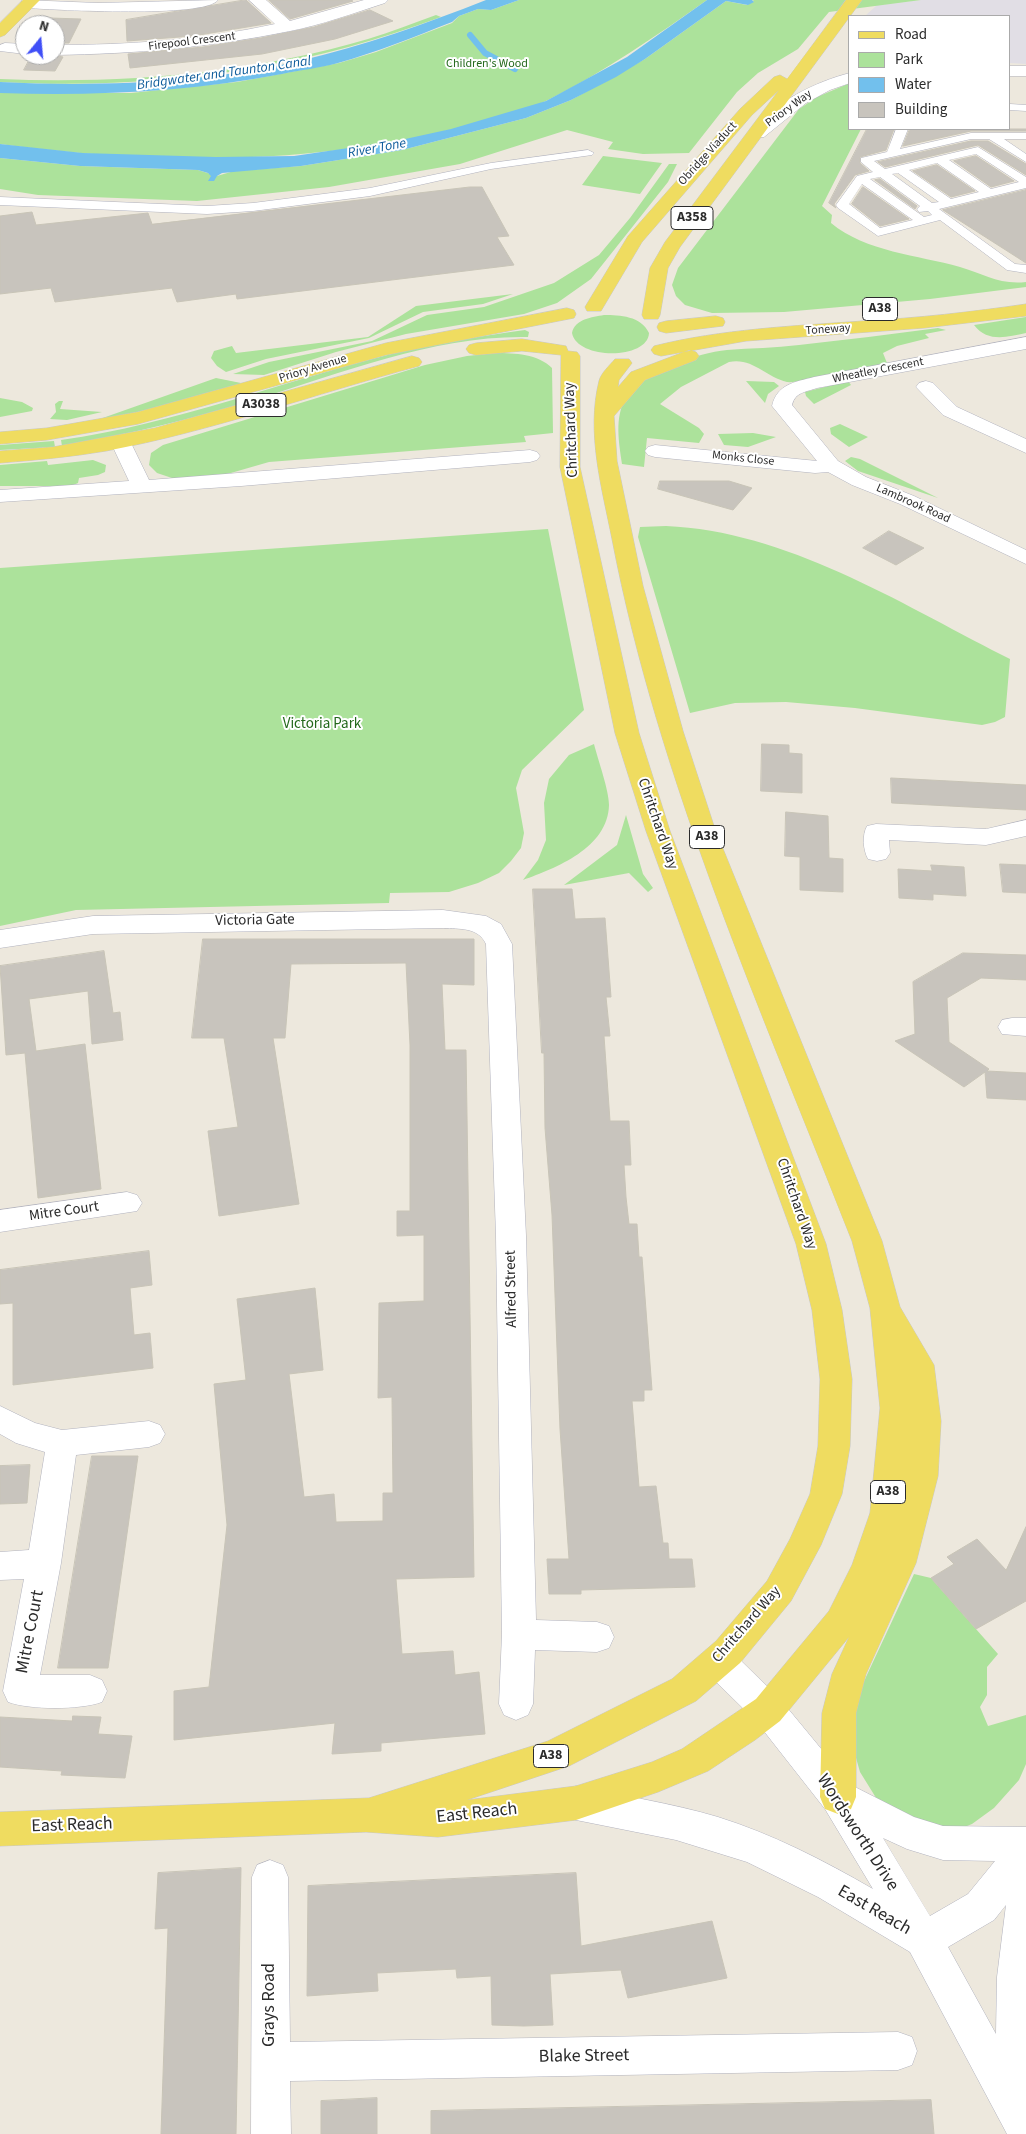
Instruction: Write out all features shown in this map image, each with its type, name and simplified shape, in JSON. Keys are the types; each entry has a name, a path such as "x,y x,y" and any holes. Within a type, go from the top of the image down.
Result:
{"main road":[{"name":"Obridge Viaduct","path":"651,315 659,268 671,246 758,133 854,0"},
{"path":"0,32 30,2"},
{"name":"Obridge Viaduct","path":"594,307 634,240 673,194 746,112 825,38"},
{"name":"Toneway","path":"666,327 892,308 1026,293"},
{"name":"Priory Avenue","path":"0,438 75,432 118,424 361,355 594,307 624,308 651,315"},
{"name":"Toneway","path":"661,350 690,343 765,334 893,325 1026,310"},
{"name":"A38","path":"567,314 552,327 550,335 553,342 580,358 622,363 651,356 661,350"},
{"path":"651,315 666,327 667,343 661,350"},
{"path":"604,415 638,376 668,362 729,346 893,325"},
{"name":"Priory Avenue","path":"0,457 32,456 121,443 198,424 372,372 451,353 489,347 514,346 580,358"},
{"name":"Chritchard Way","path":"366,1816 556,1754 684,1690 718,1661 779,1591 804,1545 826,1494 834,1446 836,1379 827,1310 812,1244 658,830 627,733 594,587 570,467 580,358"},
{"name":"Chritchard Way","path":"576,1803 658,1776 694,1760 743,1729 768,1710 840,1620 868,1566 886,1513 896,1408 885,1308 867,1241 704,829 670,731 632,586 607,461 604,415 609,379 622,363"},
{"path":"838,1797 839,1713 849,1674 899,1563 922,1476 925,1421 919,1365 885,1308"},
{"name":"East Reach","path":"0,1829 366,1816 438,1820 576,1803"}],"street":[{"path":"30,2 116,9 210,0"},
{"path":"257,0 266,10 288,27"},
{"name":"Firepool Crescent","path":"65,46 98,32 198,43 288,27 380,0"},
{"path":"5,48 15,48"},
{"path":"1011,71 1026,71"},
{"name":"Priory Way","path":"758,133 784,109 814,90 848,79"},
{"name":"Wheatley Crescent","path":"809,438 782,406 784,396 791,390 814,383 1026,342"},
{"path":"926,387 950,411 1026,447"},
{"name":"Lambrook Road","path":"809,438 831,465 858,481 907,500 1026,558"},
{"path":"121,443 142,485"},
{"name":"Monks Close","path":"655,451 815,467 831,465"},
{"path":"0,496 142,485 241,480 530,456"},
{"path":"876,832 986,837 1026,828"},
{"name":"Victoria Gate","path":"0,938 93,925 443,918 477,922 492,930 499,944"},
{"name":"Alfred Street","path":"499,944 503,1001 510,1226 519,1634 516,1704"},
{"name":"Mitre Court","path":"0,1221 127,1203"},
{"path":"0,1419 27,1434 62,1443 149,1434"},
{"name":"Mitre Court","path":"62,1443 44,1563 20,1691 90,1691"},
{"path":"0,1566 44,1563"},
{"path":"519,1634 597,1637"},
{"name":"Wordsworth Drive","path":"718,1661 768,1710 838,1797 924,1940 1020,2118"},
{"path":"838,1797 907,1832 943,1843 1026,1844"},
{"name":"East Reach","path":"576,1803 693,1827 736,1840 791,1864 924,1940"},
{"path":"924,1940 981,1907 1026,1851"},
{"name":"Grays Road","path":"270,1877 271,2134"},
{"path":"1020,2118 1012,2078 1016,1976 1026,1890"},
{"name":"Blake Street","path":"270,2062 898,2051"}],"lane":[{"path":"1011,107 1026,108"},
{"path":"892,154 902,130"},
{"path":"1026,136 971,136 865,160 1011,267 1026,269"},
{"path":"993,137 1026,159"},
{"path":"1026,183 978,150 861,178 842,205 878,232 1026,190"},
{"path":"0,201 208,210 253,207 370,192 491,166 588,153"},
{"path":"939,160 989,193"},
{"path":"900,169 949,203"},
{"path":"861,178 922,222"},
{"path":"849,196 882,219 1026,183"}],"shaded area":[{"path":"921,0 1026,0 1026,64 1011,63 1011,15 866,15 877,5"}],"green space":[{"name":"Children's Wood","path":"519,0 707,0 609,66 548,100 511,114 414,138 356,148 238,158 118,156 0,144 0,93 131,93 237,82 339,63 376,52 452,23 459,16 478,9 491,10"},
{"name":"Children's Wood","path":"752,0 921,0 829,12 798,49 758,73 737,92 689,153 643,154 608,149 613,142 567,130 460,164 329,187 197,201 38,195 0,189 0,158 80,166 198,170 217,176 234,171 301,166 402,150 526,118 571,100 645,59 726,1 747,5 754,1"},
{"path":"436,15 441,17 387,36 333,51 224,73 113,83 0,82 0,79 92,80 139,78 185,74 278,61 377,36"},
{"path":"848,84 848,130 860,130 822,206 832,215 831,223 845,233 876,247 960,267 1008,282 1026,282 1026,287 930,299 784,312 712,313 685,305 676,296 672,285 678,268 799,109 817,97"},
{"path":"603,156 662,163 640,194 582,185"},
{"path":"669,164 677,164 668,182 591,279 557,303 524,314 406,334 336,352 264,375 233,374 269,362 372,341 427,315 484,307 554,283 599,255 630,218"},
{"path":"513,294 483,304 423,312 369,338 266,359 226,372 217,366 211,358 214,351 232,346 236,353 368,337 416,306"},
{"path":"604,315 623,316 641,323 649,333 646,342 626,352 612,353 598,352 586,348 577,342 572,333 580,322"},
{"path":"1026,317 1026,333 1012,336 998,337 985,334 974,325"},
{"path":"938,328 946,330 925,334 929,338 897,346 883,353 887,363 794,382 779,380 745,362 729,362 681,387 660,404 699,428 704,434 699,443 647,438 644,467 622,464 619,422 622,405 634,389 645,380 672,365 701,355 727,350 790,346"},
{"path":"525,330 529,332 528,337 494,338 425,349 357,367 209,413 136,431 62,446 61,440 146,424 395,353"},
{"path":"495,353 533,357 552,368 553,433 524,436 526,442 269,462 217,477 178,480 157,473 149,465 151,453 163,445 425,365 467,356"},
{"path":"216,378 246,384 152,409 97,420"},
{"path":"746,381 774,382 779,386 768,394 765,403"},
{"path":"848,381 851,385 814,404 806,396 805,392"},
{"path":"0,398 22,402 33,408 32,411 0,417"},
{"path":"63,401 60,409 102,412 67,420 50,419 56,412 55,404"},
{"path":"840,424 868,437 849,447 831,434 830,428"},
{"path":"753,433 776,437 748,447 724,445 718,434"},
{"path":"54,441 55,447 0,450 0,445"},
{"path":"851,457 860,459 938,498 858,471 845,461"},
{"path":"93,460 106,465 105,472 79,478 78,483 71,486 0,486 0,465 47,461 48,465"},
{"path":"666,526 711,531 754,541 798,555 882,592 1010,659 1005,717 982,725 855,708 786,702 735,703 690,713 638,537 640,527"},
{"name":"Victoria Park","path":"548,529 584,710 522,770 516,788 524,833 521,848 499,873 478,883 449,892 390,893 389,903 76,910 0,926 0,568"},
{"path":"594,744 609,799 606,820 600,833 578,854 550,869 523,880 538,860 546,840 544,803 549,779 569,755"},
{"path":"626,815 643,874 653,888 648,892 629,873 564,885 617,845"},
{"path":"914,1574 931,1578 998,1654 987,1667 987,1695 980,1707 988,1726 1026,1715 1026,1764 1019,1780 994,1808 972,1824 952,1832 929,1831 878,1801 860,1772 851,1740 859,1692"}],"water":[{"path":"486,0 519,0 491,10 478,9 459,16 452,22 395,44 353,59 317,68 177,89 71,94 0,93 0,82 74,84 150,82 188,79 263,68 323,55 370,41 417,26"},
{"name":"River Tone","path":"707,0 752,0 754,2 748,5 726,1 645,59 616,77 571,100 526,118 402,150 301,166 222,173 214,181 208,181 211,176 198,170 80,166 0,158 0,144 83,153 216,157 294,156 396,141 451,129 546,101 627,57"}],"building":[{"path":"246,0 271,23 193,36 127,41 126,20"},
{"path":"269,0 350,0 353,1 290,19"},
{"path":"370,10 393,21 335,39 262,54 130,68 128,54 203,47 261,38 314,27"},
{"path":"65,18 81,19 69,43 65,43"},
{"path":"27,65 58,65 55,71 24,70"},
{"path":"1026,129 1026,131 971,131 903,146 910,130"},
{"path":"866,130 894,130 886,150 860,157 860,163 869,171 855,175 834,204 836,208 829,203"},
{"path":"971,141 988,141 1026,164 1026,175 978,145 885,167 878,162"},
{"path":"976,156 1014,181 991,187 954,161"},
{"path":"937,165 975,191 951,197 913,171"},
{"path":"880,179 917,206 915,209 875,180"},
{"path":"482,187 509,236 497,237 514,265 237,299 236,294 177,302 172,288 55,302 51,288 0,294 0,216 32,212 36,225 148,213 152,224"},
{"path":"863,187 909,219 880,226 852,204"},
{"path":"1026,190 1026,263 943,210"},
{"path":"660,481 729,481 752,488 733,510 658,489"},
{"path":"889,531 924,548 896,565 863,548"},
{"path":"762,744 789,745 789,753 802,754 802,793 761,791"},
{"path":"891,778 1026,785 1026,810 892,803"},
{"path":"786,812 828,816 829,858 843,859 843,892 800,890 800,857 785,856"},
{"path":"1000,864 1026,865 1026,893 1003,892"},
{"path":"931,865 964,867 966,896 933,894 933,900 899,898 898,869 932,871"},
{"path":"533,889 572,889 575,919 605,918 611,997 606,997 610,1036 604,1036 610,1121 629,1121 631,1165 624,1165 626,1197 629,1224 637,1224 639,1257 642,1257 652,1390 644,1390 644,1401 632,1401 639,1487 656,1486 663,1543 668,1543 669,1559 692,1559 695,1587 581,1590 581,1594 549,1594 547,1559 569,1559 560,1429 552,1215 545,1128 544,1053 542,1053"},
{"path":"203,939 474,939 474,985 442,984 445,1050 466,1050 474,1577 396,1579 402,1654 453,1651 455,1675 479,1672 485,1734 381,1743 381,1751 332,1754 335,1723 174,1740 174,1691 209,1687 227,1525 214,1384 246,1380 237,1299 315,1288 323,1370 289,1374 304,1497 334,1494 336,1522 383,1521 383,1493 393,1493 392,1397 378,1398 379,1303 424,1301 424,1235 397,1236 397,1211 410,1211 410,1045 406,963 291,964 285,1038 273,1038 299,1204 219,1216 208,1131 238,1127 224,1038 192,1038"},
{"path":"104,951 113,1013 120,1012 123,1040 92,1044 88,991 29,999 36,1051 85,1044 101,1189 38,1198 25,1053 6,1055 0,966"},
{"path":"963,953 1026,955 1026,980 981,978 947,998 949,1042 989,1069 987,1071 1026,1073 1026,1100 987,1098 985,1072 964,1087 895,1041 915,1034 913,982"},
{"path":"149,1251 152,1285 130,1288 134,1335 150,1333 153,1368 13,1385 13,1303 0,1304 0,1270"},
{"path":"92,1456 138,1456 108,1668 58,1668"},
{"path":"30,1465 27,1503 0,1504 0,1466"},
{"path":"1026,1527 1026,1601 976,1629 931,1578 954,1564 947,1557 977,1539 1006,1570"},
{"path":"73,1716 101,1717 98,1734 132,1736 125,1778 61,1775 62,1771 0,1767 0,1717 72,1721"},
{"path":"241,1868 236,2134 161,2134 168,1928 155,1929 158,1873"},
{"path":"576,1873 581,1946 712,1921 727,1978 628,1998 621,1970 550,1974 553,2025 492,2025 491,1976 457,1978 456,1969 377,1973 378,1991 307,1996 308,1886"},
{"path":"377,2098 377,2134 321,2134 321,2101"},
{"path":"931,2100 934,2134 431,2134 431,2111"}],"waterway":[{"path":"470,35 485,53 515,69"}],"water label":[{"name":"Bridgwater and Taunton Canal","path":"224,74"}]}
